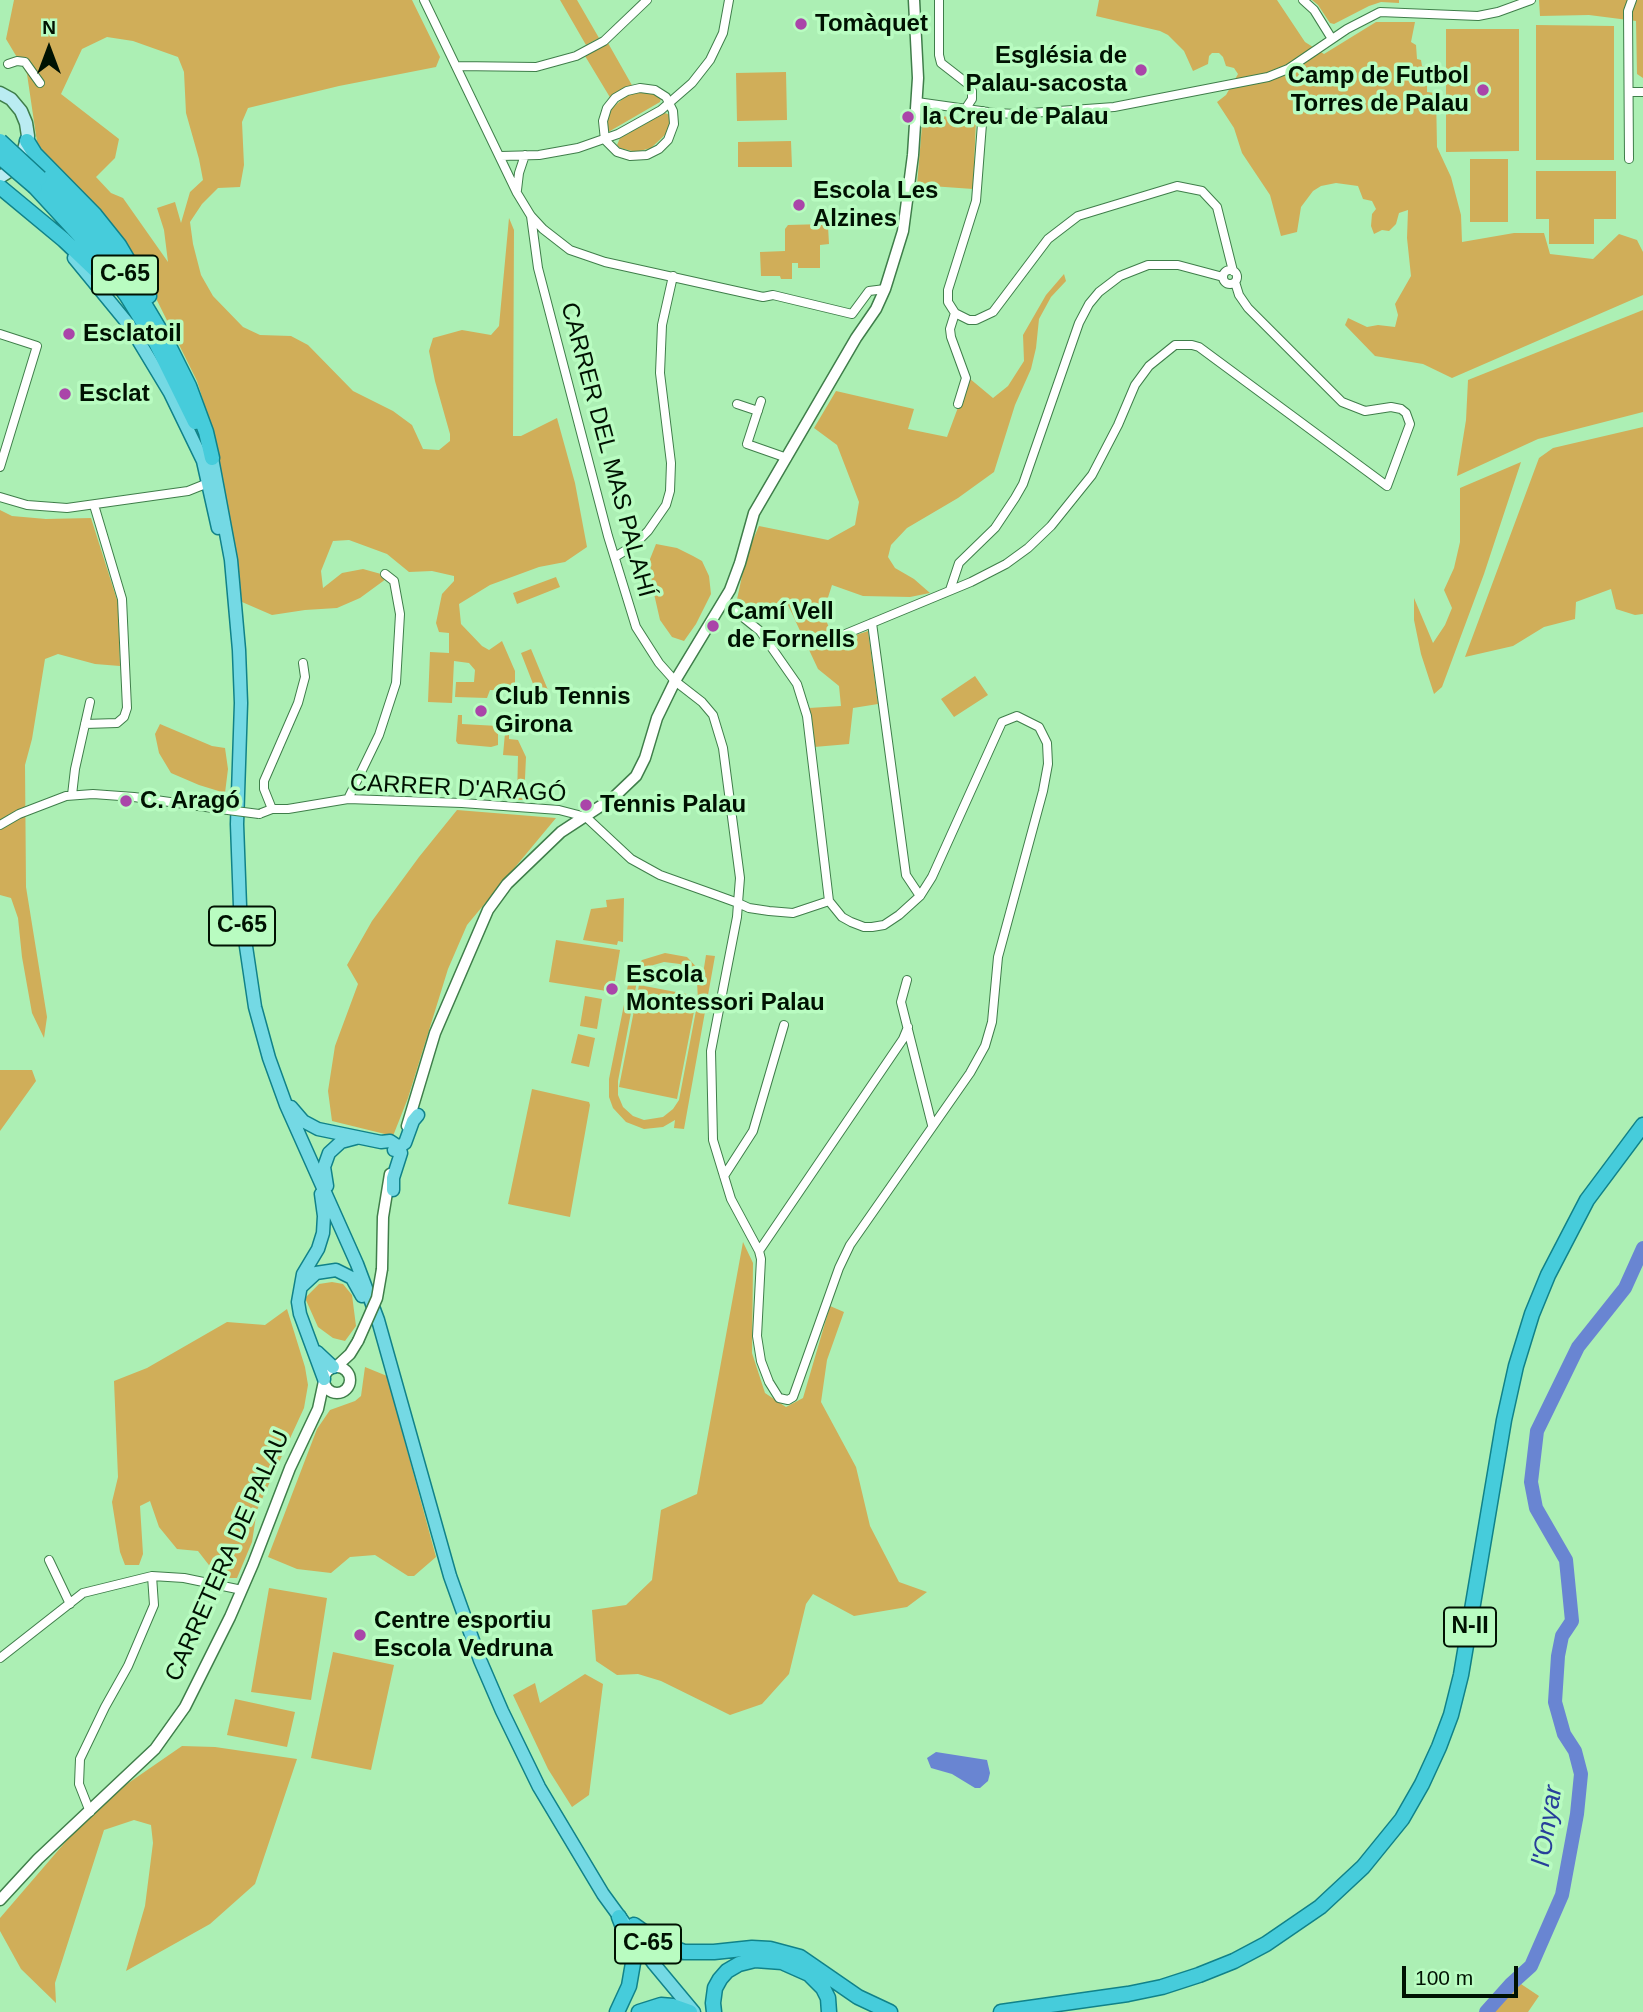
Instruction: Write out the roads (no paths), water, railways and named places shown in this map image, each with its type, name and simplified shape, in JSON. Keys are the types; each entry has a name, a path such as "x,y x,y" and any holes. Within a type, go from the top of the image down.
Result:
{"highway":[{"name":"C-65","path":"0,141 38,182 127,296 161,355 212,458"},
{"path":"27,141 35,154 95,215 136,271 181,358 189,386"},
{"name":"C-65","path":"0,157 38,182 102,242 129,280 167,342 189,386 206,432 212,458"},
{"path":"0,187 112,285 161,355"},
{"name":"N-II","path":"1001,2012 1128,1994 1183,1981 1227,1964 1266,1944 1303,1920 1334,1895 1363,1867 1411,1803 1446,1729 1461,1675 1504,1420 1516,1366 1532,1314 1548,1275 1587,1200 1643,1125"},
{"path":"617,2012 629,1986 633,1963 632,1950 619,1917"},
{"path":"634,1925 658,1942 684,1952 752,1948 770,1949 800,1957 858,1997 890,2012"},
{"path":"714,2012 714,1995 720,1979 739,1964 755,1960 782,1962 809,1973 823,1988 828,1998 829,2012"},
{"path":"1052,2012 1090,2007 1128,1994"},
{"path":"639,2012 661,2005 692,2012"}],"main road":[{"path":"0,177 18,164 27,141 23,114 15,103 1,92"},
{"path":"57,235 115,306 141,343 185,422 203,461 227,568 234,670 241,703"},
{"name":"C-65","path":"212,458 220,490 233,573 241,703 237,824 240,906 255,1007 284,1099 369,1294 393,1369 450,1576 480,1660 524,1759 554,1812 619,1917 692,2012"},
{"path":"284,1099 303,1121 314,1128 363,1137 389,1145 401,1153 393,1178 393,1190"},
{"path":"389,1145 405,1143 418,1115"},
{"path":"389,1145 405,1132"},
{"path":"332,1210 324,1175 326,1161 338,1144 363,1137"},
{"path":"389,1145 394,1164"},
{"path":"313,1167 322,1201 324,1227 320,1244 303,1274 298,1310 324,1380"},
{"path":"299,1290 311,1277 323,1271 340,1271 352,1278 371,1316 383,1352 393,1369"},
{"path":"313,1347 335,1367"},
{"name":"C-65","path":"592,1874 705,2012"}],"street":[{"path":"424,0 517,193 531,216 555,239 581,255 763,298 773,295 852,314 869,291 885,289"},
{"path":"457,66 536,67 576,56 604,41 647,0"},
{"path":"501,156 557,153 604,140 645,120 692,83 710,60 723,33 729,0"},
{"path":"405,1132 428,1055 470,949 495,900 507,884 561,832 613,798 636,776 645,758 657,718 675,681 724,602 740,564 754,513 856,338 876,309 885,289 897,256 908,207 917,102 913,0 905,0"},
{"path":"939,0 941,63 968,84 972,91 972,99 966,108"},
{"path":"1303,0 1314,10 1332,39"},
{"path":"917,102 1017,114 1114,107 1268,77 1288,69 1332,39 1380,12 1478,16 1531,0"},
{"path":"1629,159 1628,11 1632,0"},
{"path":"8,64 25,62 40,83"},
{"path":"647,88 659,92 670,102 673,127 668,139 656,151 643,156 630,156 617,152 604,140 604,114 622,93 647,88"},
{"path":"1629,92 1643,92"},
{"path":"826,642 1006,564 1028,548 1051,526 1092,475 1118,425 1135,384 1149,366 1175,345 1199,347 1387,486 1410,424 1406,413 1401,409 1391,407 1365,411 1342,402 1248,308 1239,295 1235,282 1237,277 1233,271 1217,207 1202,191 1177,186 1078,216 1048,239 993,312 976,320 969,320 955,313 948,302 947,290 976,201 984,111"},
{"path":"517,193 519,173 525,155"},
{"name":"CARRER DEL MAS PALAHÍ","path":"531,216 538,268 636,627 659,663 713,715 720,734 740,878 738,903 711,1051 713,1140 731,1199 759,1251"},
{"path":"950,590 959,563 995,528 1023,484 1079,323 1099,292 1118,277 1148,265 1178,265 1223,277 1227,283 1235,282"},
{"path":"1223,277 1228,271 1233,271"},
{"path":"615,557 634,545 648,531 666,505 670,491 671,463 662,399 660,354 662,325 673,275"},
{"path":"955,313 950,329 951,337 967,378 958,404"},
{"path":"0,334 37,346 0,467"},
{"path":"761,401 747,444 787,458"},
{"path":"737,404 758,411"},
{"path":"0,497 45,508 67,508 188,491 208,482"},
{"path":"188,491 211,497"},
{"path":"85,724 117,723 124,717 127,708 122,599 94,505"},
{"path":"348,799 379,735 396,683 400,614 394,581 385,574"},
{"path":"724,602 760,631 797,684 807,716 829,901 842,917 851,922 864,927 884,925 920,896 932,877 1002,722 1017,716 1027,719 1044,734 1047,743 1048,764 1043,791 998,957 992,1022 985,1046 970,1073 850,1245 839,1268 796,1394 783,1400 777,1395 761,1362 757,1336 761,1259 759,1251 903,1039 908,1027"},
{"path":"872,623 906,875 920,896"},
{"path":"272,809 264,789 264,781 298,703 305,677 303,663"},
{"path":"72,795 90,702"},
{"name":"CARRER D'ARAGÓ","path":"0,825 19,814 72,795 93,794 259,814 272,809 348,799 545,809 586,817"},
{"path":"586,817 631,859 644,867 738,903 769,911 793,913 829,901"},
{"path":"906,981 901,1002 932,1125"},
{"path":"724,1176 753,1131 784,1025"},
{"path":"383,1236 393,1190 425,1088 428,1055"},
{"path":"350,1354 348,1386 341,1392 329,1390 324,1380 327,1371 350,1354 377,1298 382,1269 385,1197 394,1164"},
{"path":"335,1367 344,1369 349,1375"},
{"name":"CARRETERA DE PALAU","path":"0,1900 38,1859 155,1749 184,1707 242,1590 290,1468 318,1409 324,1380"},
{"name":"CARRETERA DE PALAU","path":"318,1409 341,1392"},
{"path":"49,1560 70,1604"},
{"path":"0,1658 83,1593 152,1576 184,1578 242,1590"},
{"path":"90,1812 79,1784 80,1759 128,1666 154,1605 152,1576"},
{"path":"0,1647 10,1650"}],"water":[{"path":"936,1752 987,1760 990,1773 988,1781 980,1788 975,1788 952,1774 931,1768 927,1758"}],"waterway":[{"name":"l'Onyar","path":"1486,2012 1531,1966 1562,1895 1577,1814 1581,1774 1575,1751 1564,1734 1555,1702 1562,1636 1572,1621 1566,1560 1536,1508 1531,1482 1537,1431 1578,1347 1625,1288 1643,1248"}],"place":[{"name":"Tomàquet","path":"801,24"},
{"name":"Església de Palau-sacosta","path":"1141,70"},
{"name":"Camp de Futbol Torres de Palau","path":"1483,90"},
{"name":"la Creu de Palau","path":"908,117"},
{"name":"Escola Les Alzines","path":"799,205"},
{"name":"Esclatoil","path":"69,334"},
{"name":"Esclat","path":"65,394"},
{"name":"Camí Vell de Fornells","path":"713,626"},
{"name":"Club Tennis Girona","path":"481,711"},
{"name":"C. Aragó","path":"126,801"},
{"name":"Tennis Palau","path":"586,805"},
{"name":"Escola Montessori Palau","path":"612,989"},
{"name":"Centre esportiu Escola Vedruna","path":"360,1635"}]}
